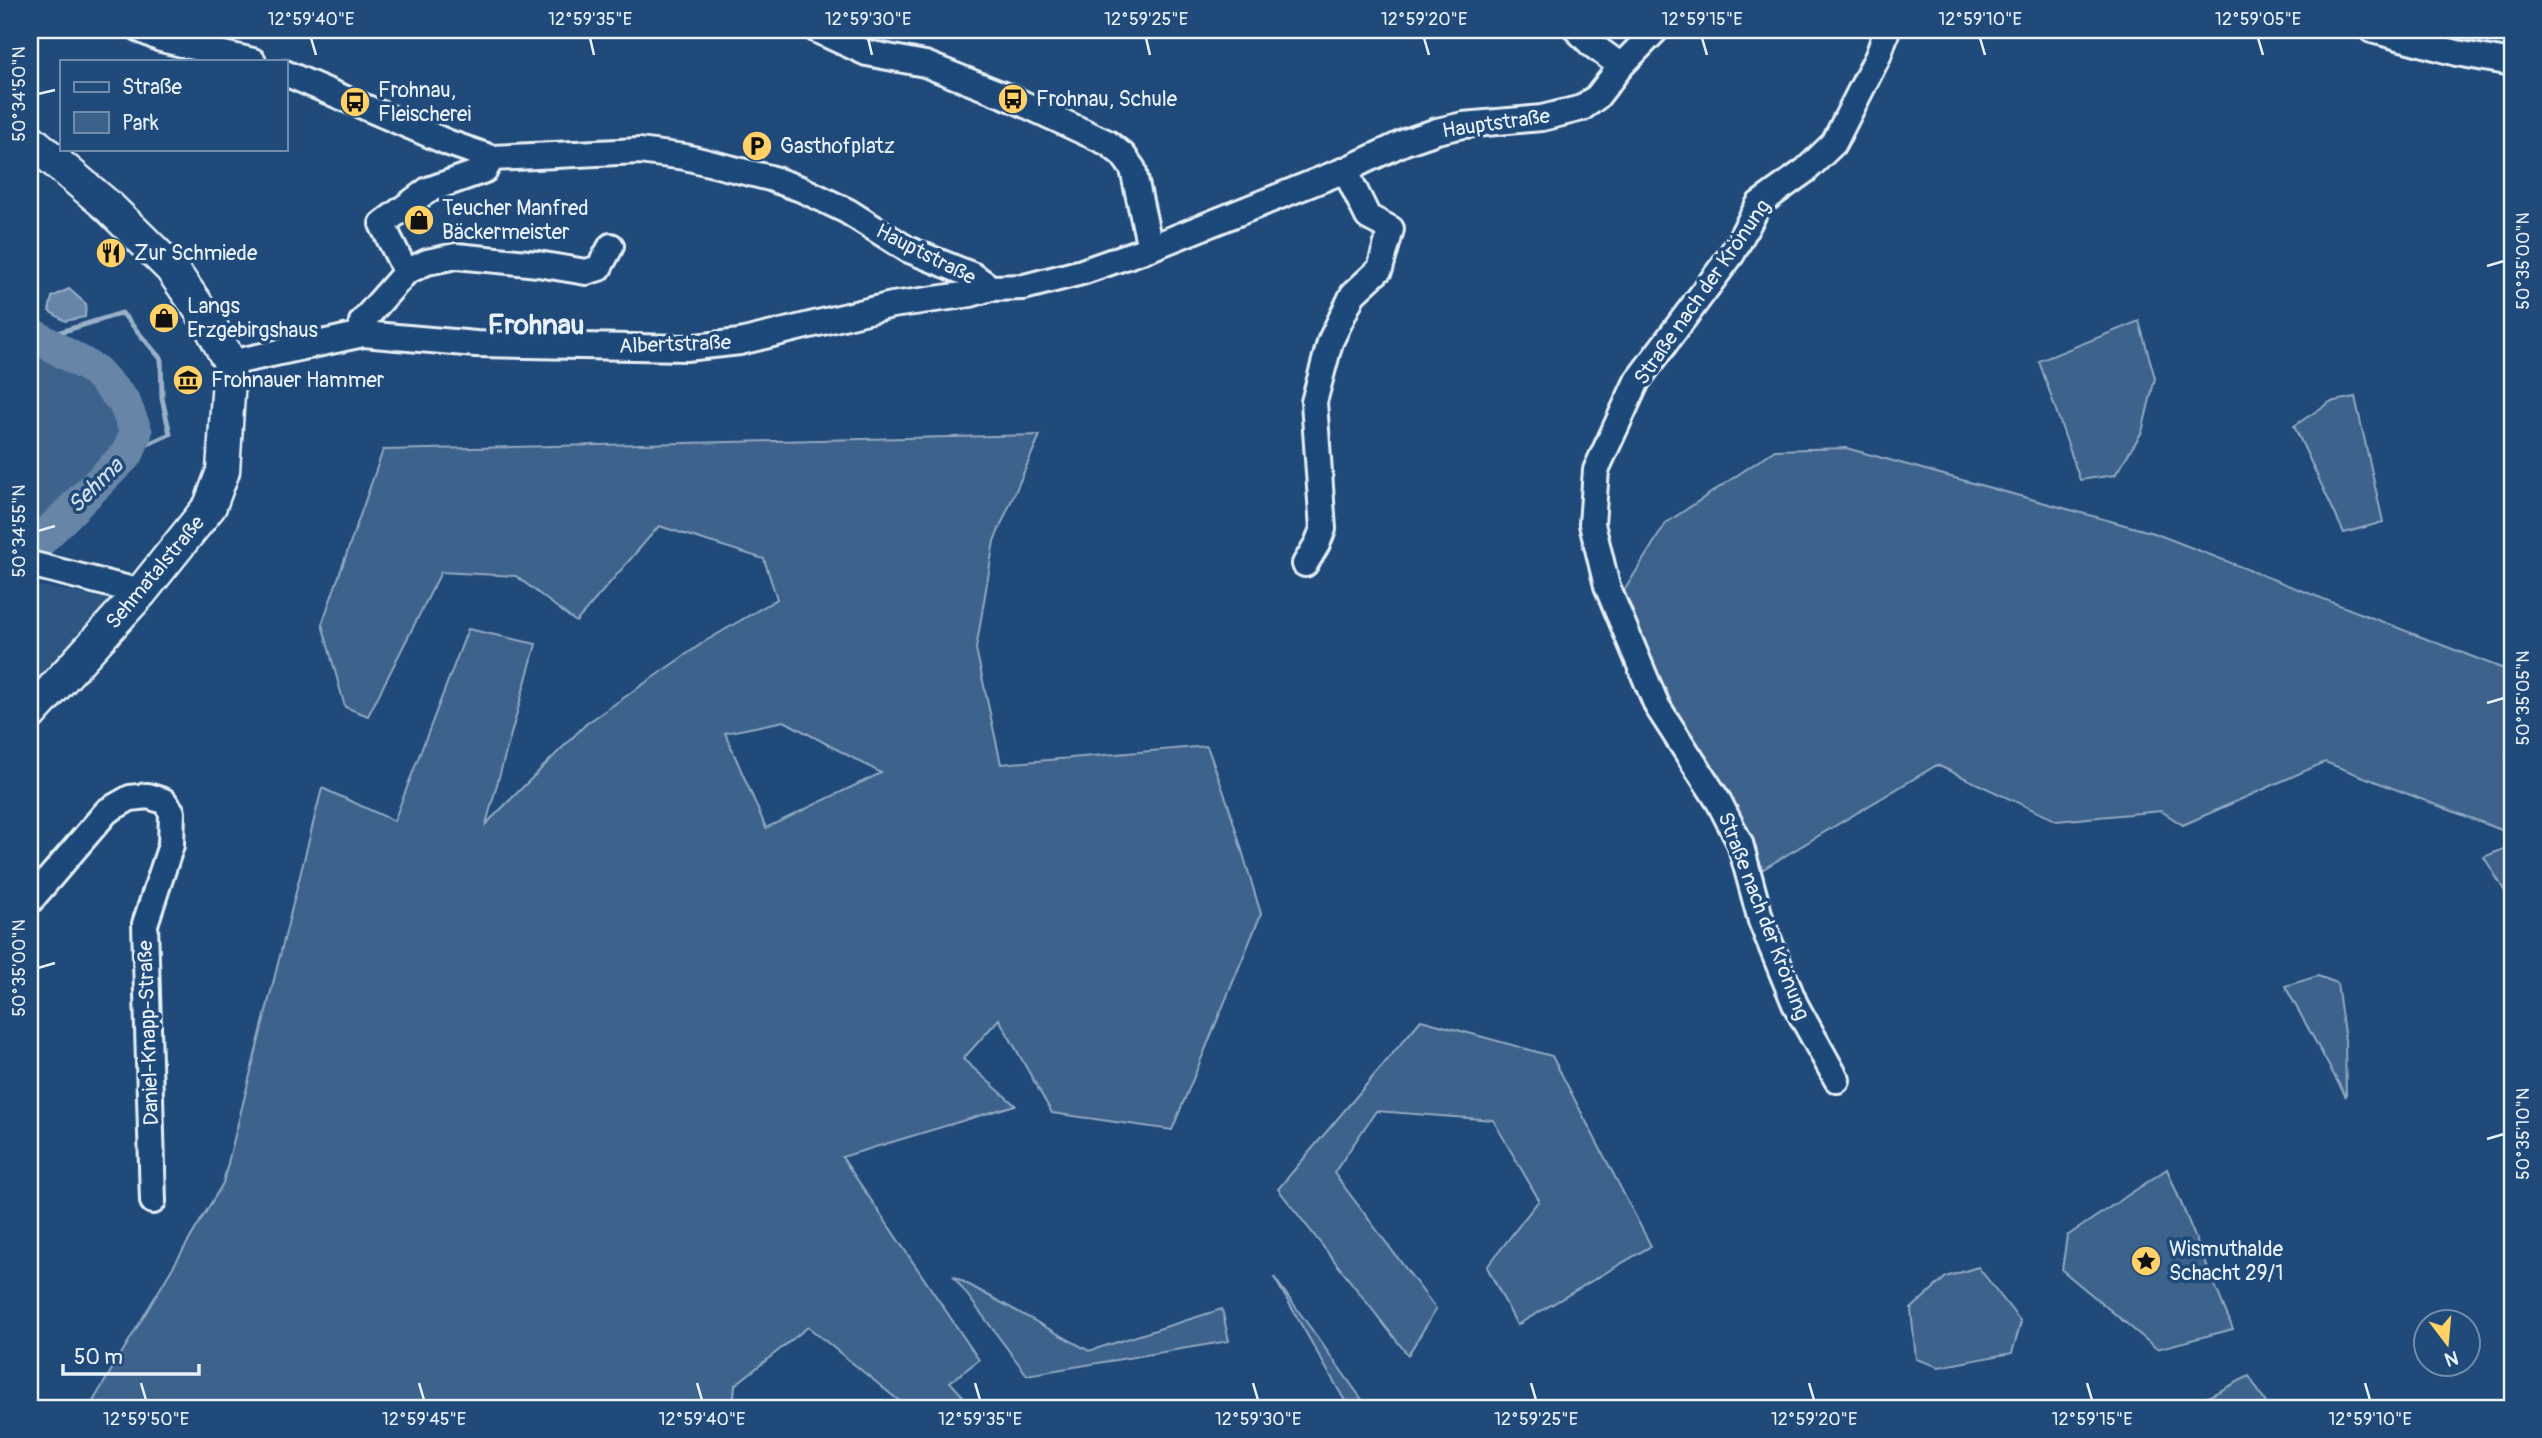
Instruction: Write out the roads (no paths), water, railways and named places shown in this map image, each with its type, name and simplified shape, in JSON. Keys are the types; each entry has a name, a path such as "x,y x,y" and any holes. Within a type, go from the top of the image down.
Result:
{"main road":[{"path":"30,140 119,216 172,268 208,321 230,363"},
{"name":"Sehmatalstraße","path":"30,714 141,592 210,506 223,471 230,363"}],"street":[{"path":"141,30 161,39 249,60"},
{"path":"817,30 867,53 938,69 1013,99 1108,143 1123,155 1133,169 1150,248"},
{"path":"1577,30 1621,66"},
{"name":"Hauptstraße","path":"287,74 449,143 492,158 639,151 685,157 750,172 801,189 847,211 906,249 974,276 991,288 1024,287 1082,272 1150,248 1437,131 1463,125 1542,118 1582,108 1597,97 1621,66 1656,30"},
{"name":"Straße nach der Krönung","path":"1837,1080 1795,1004 1761,921 1740,844 1719,802 1657,706 1607,586 1592,524 1596,470 1637,381 1732,254 1759,204 1806,170 1834,143 1878,56 1887,30"},
{"path":"2372,30 2457,53 2512,63"},
{"path":"406,272 382,224 428,190 485,170 492,158"},
{"path":"1305,564 1323,529 1314,402 1330,342 1353,294 1380,269 1391,229 1368,217 1345,170"},
{"path":"363,334 362,322 406,272 427,262 456,256 586,272 599,268 611,246"},
{"name":"Albertstraße","path":"230,363 363,334 476,344 687,348 740,342 892,305 971,294 991,288"},
{"path":"39,566 141,592"},
{"name":"Daniel-Knapp-Straße","path":"30,901 107,811 130,798 148,796 164,801 172,812 171,845 145,924 153,1200"}],"waterway":[{"path":"41,338 122,313 161,359 162,398 170,434 128,453"},
{"name":"Sehma","path":"30,333 96,371 124,402 136,432 128,453 30,551"}],"place":[{"name":"Frohnau, Schule","path":"1013,99"},
{"name":"Frohnau, Fleischerei","path":"355,102"},
{"name":"Gasthofplatz","path":"757,146"},
{"name":"Teucher Manfred Bäckermeister","path":"419,220"},
{"name":"Zur Schmiede","path":"111,253"},
{"name":"Langs Erzgebirgshaus","path":"164,318"},
{"name":"Frohnauer Hammer","path":"188,380"},
{"name":"Wismuthalde Schacht 29/1","path":"2146,1261"}],"district":[{"name":"Frohnau","path":"536,324"}]}
